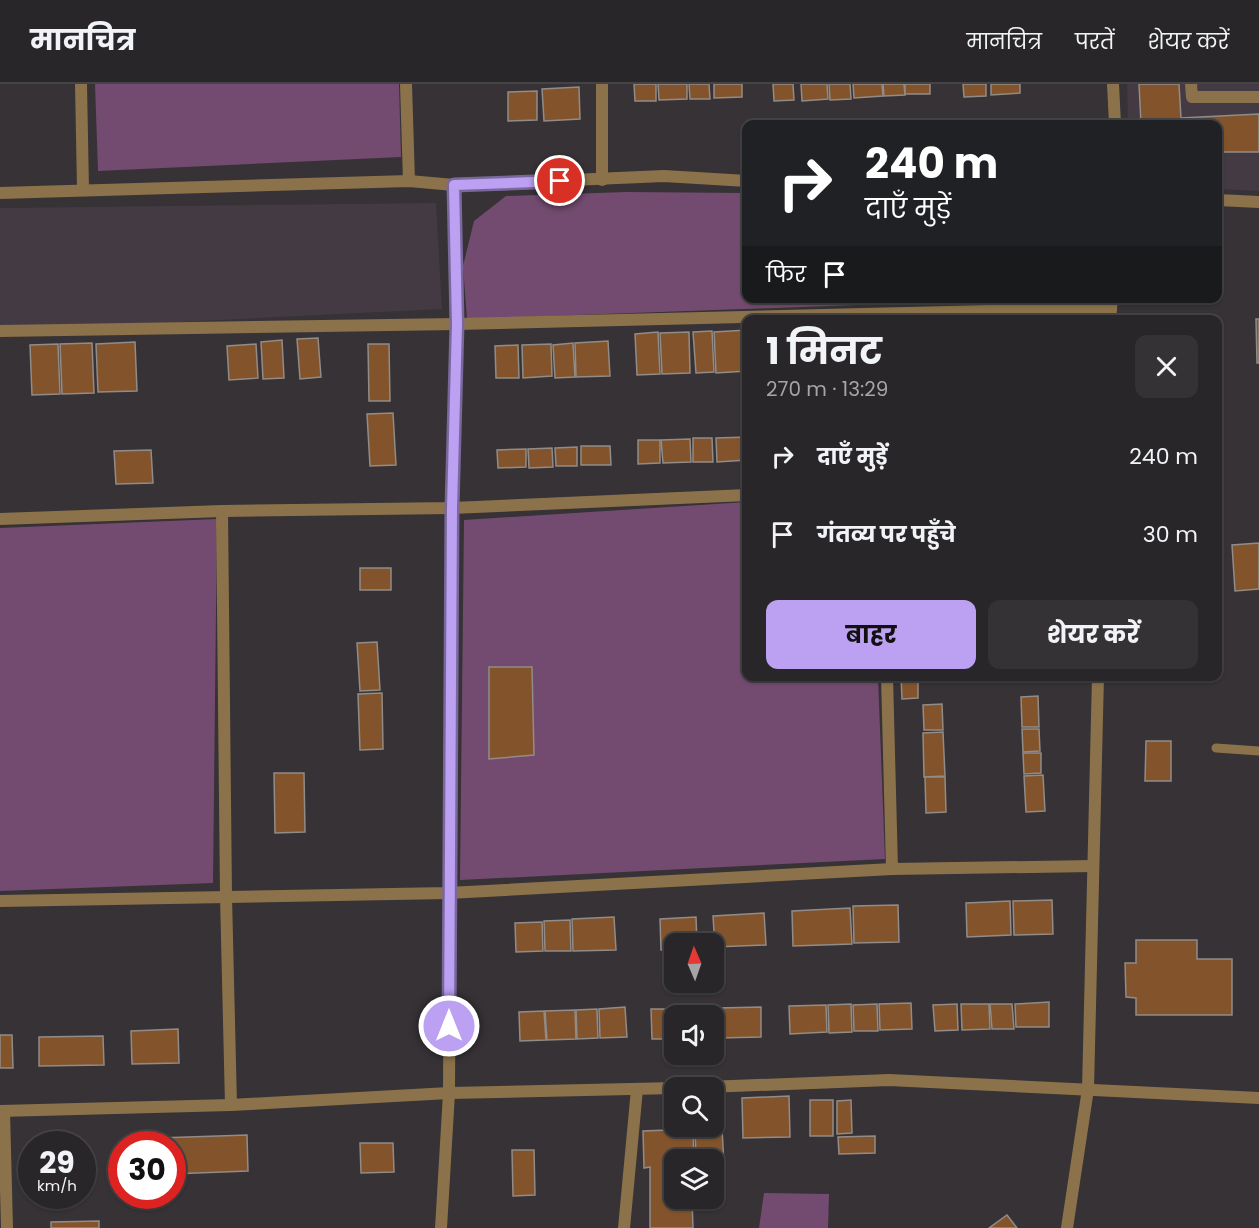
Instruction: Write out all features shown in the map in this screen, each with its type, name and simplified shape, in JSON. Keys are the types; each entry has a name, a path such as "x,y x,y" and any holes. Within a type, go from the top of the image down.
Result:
{"street":[{"path":"81,84 83,189"},
{"path":"406,84 409,181"},
{"path":"602,84 602,180"},
{"path":"1113,84 1115,120"},
{"path":"1191,84 1192,97 1259,97"},
{"path":"0,192 409,181 454,185 664,176 742,181"},
{"path":"441,1228 449,1093 448,893 452,508 457,324 454,185"},
{"path":"1222,200 1259,202"},
{"path":"849,315 1111,309"},
{"path":"0,331 742,317"},
{"path":"0,519 222,511 452,508 742,495"},
{"path":"222,511 226,896 231,1105"},
{"path":"887,681 892,869"},
{"path":"1067,1228 1088,1089 1098,681"},
{"path":"0,901 448,893 892,869 1093,866"},
{"path":"724,1086 889,1080 1259,1098"},
{"path":"7,1228 2,1111 231,1105 449,1093 664,1088"},
{"path":"624,1228 638,1089"}],"lane":[{"path":"1216,748 1259,751"}],"shaded area":[{"path":"95,84 399,84 401,157 98,171"},
{"path":"1127,84 1259,84 1259,191 1222,189 1222,120 1128,120"},
{"path":"626,192 742,193 742,303 913,303 467,319 463,266 474,221 506,196"},
{"path":"436,203 442,309 0,331 0,208"},
{"path":"742,502 742,681 878,681 885,859 460,880 464,520"},
{"path":"217,519 213,883 0,891 0,528"},
{"path":"764,1193 829,1194 828,1228 759,1228"}],"building":[{"path":"634,84 656,84 656,101 635,101"},
{"path":"658,84 687,84 687,99 659,100"},
{"path":"689,84 709,84 710,99 690,99"},
{"path":"714,84 742,84 742,97 714,98"},
{"path":"773,84 793,84 794,100 774,101"},
{"path":"801,84 827,84 828,99 802,101"},
{"path":"829,84 850,84 851,99 830,100"},
{"path":"853,84 882,84 883,96 854,98"},
{"path":"883,84 904,84 905,95 884,96"},
{"path":"905,84 930,84 930,94 905,94"},
{"path":"963,84 986,84 986,96 964,97"},
{"path":"991,84 1020,84 1020,93 991,95"},
{"path":"1139,84 1179,84 1181,118 1259,114 1259,152 1222,152 1222,120 1141,120"},
{"path":"579,87 580,119 544,121 542,89"},
{"path":"537,91 537,120 508,121 508,92"},
{"path":"1256,319 1259,319 1259,363 1257,363"},
{"path":"742,330 742,371 716,373 714,332"},
{"path":"712,331 714,372 696,373 693,332"},
{"path":"658,332 660,374 637,375 635,334"},
{"path":"689,332 690,373 662,374 660,333"},
{"path":"318,338 321,377 300,379 297,339"},
{"path":"282,340 284,378 263,379 261,342"},
{"path":"608,341 610,376 576,377 575,343"},
{"path":"135,342 137,391 98,392 96,344"},
{"path":"92,343 94,393 62,394 60,344"},
{"path":"573,343 575,377 555,378 553,345"},
{"path":"58,344 60,394 32,395 30,345"},
{"path":"256,344 258,378 229,380 227,346"},
{"path":"368,344 389,344 390,401 369,401"},
{"path":"551,344 552,376 523,378 522,345"},
{"path":"518,345 519,378 496,378 495,346"},
{"path":"393,413 396,465 370,466 367,414"},
{"path":"742,437 742,460 717,462 716,438"},
{"path":"693,438 712,438 713,462 693,462"},
{"path":"690,439 691,462 663,463 661,440"},
{"path":"638,440 660,440 660,463 638,464"},
{"path":"581,446 610,446 611,465 581,465"},
{"path":"577,447 577,466 556,466 555,448"},
{"path":"552,448 553,467 529,468 528,449"},
{"path":"526,449 526,467 498,468 497,450"},
{"path":"151,450 153,483 116,484 114,451"},
{"path":"1259,543 1259,589 1235,591 1232,545"},
{"path":"1222,564 1223,564 1222,593"},
{"path":"360,568 391,568 391,590 360,590"},
{"path":"377,642 380,690 360,691 357,643"},
{"path":"489,667 532,667 534,755 489,759"},
{"path":"901,681 918,681 918,698 902,699"},
{"path":"382,693 383,749 360,750 358,694"},
{"path":"1038,696 1039,727 1022,727 1021,697"},
{"path":"942,704 943,730 924,730 923,705"},
{"path":"1022,729 1039,729 1040,751 1023,752"},
{"path":"943,732 945,776 924,777 923,733"},
{"path":"1146,741 1171,741 1171,781 1145,781"},
{"path":"1023,753 1041,753 1041,773 1024,774"},
{"path":"274,773 304,773 305,832 275,833"},
{"path":"1043,775 1045,811 1026,812 1024,776"},
{"path":"925,777 945,777 946,812 926,813"},
{"path":"1052,900 1053,934 1014,935 1013,901"},
{"path":"1010,901 1011,935 967,937 966,903"},
{"path":"898,905 899,942 854,943 853,906"},
{"path":"850,908 852,944 793,946 792,911"},
{"path":"764,913 766,945 724,947 724,933 714,933 713,916"},
{"path":"614,917 616,950 573,951 572,919"},
{"path":"696,917 697,933 664,933 664,950 661,950 660,919"},
{"path":"570,920 571,951 545,951 544,921"},
{"path":"542,922 543,951 516,952 515,923"},
{"path":"1136,940 1197,940 1197,959 1232,959 1232,1015 1136,1015 1136,998 1126,997 1125,963 1136,963"},
{"path":"1049,1002 1049,1027 1016,1027 1015,1004"},
{"path":"911,1003 912,1029 880,1030 879,1004"},
{"path":"851,1004 852,1032 829,1033 828,1005"},
{"path":"877,1004 878,1031 854,1031 853,1005"},
{"path":"957,1004 958,1030 935,1031 933,1005"},
{"path":"961,1004 989,1004 990,1029 962,1030"},
{"path":"990,1004 1012,1004 1014,1029 992,1029"},
{"path":"826,1005 827,1032 790,1034 789,1006"},
{"path":"625,1007 627,1037 600,1038 599,1009"},
{"path":"761,1007 761,1037 724,1038 724,1008"},
{"path":"597,1009 598,1038 577,1039 576,1010"},
{"path":"651,1009 664,1009 664,1039 652,1039"},
{"path":"575,1010 576,1039 547,1040 545,1011"},
{"path":"544,1011 546,1040 520,1041 519,1012"},
{"path":"178,1029 179,1063 132,1064 131,1031"},
{"path":"0,1035 12,1035 13,1068 0,1068"},
{"path":"103,1036 104,1065 39,1066 39,1037"},
{"path":"789,1096 790,1137 743,1138 742,1098"},
{"path":"810,1100 833,1100 833,1136 810,1136"},
{"path":"851,1100 852,1133 837,1134 837,1101"},
{"path":"664,1130 664,1137 693,1137 694,1149 664,1149 664,1209 692,1209 693,1228 650,1228 650,1167 644,1168 643,1131"},
{"path":"247,1135 248,1171 186,1173 186,1137"},
{"path":"875,1136 875,1153 839,1154 838,1137"},
{"path":"695,1137 723,1137 723,1149 696,1149"},
{"path":"360,1143 393,1143 394,1172 361,1173"},
{"path":"512,1150 534,1150 535,1195 513,1196"},
{"path":"1007,1215 1017,1228 989,1228"},
{"path":"99,1221 99,1228 51,1228 51,1222"}],"route":[{"path":"449,1026 452,508 457,324 454,185 560,181"}]}
